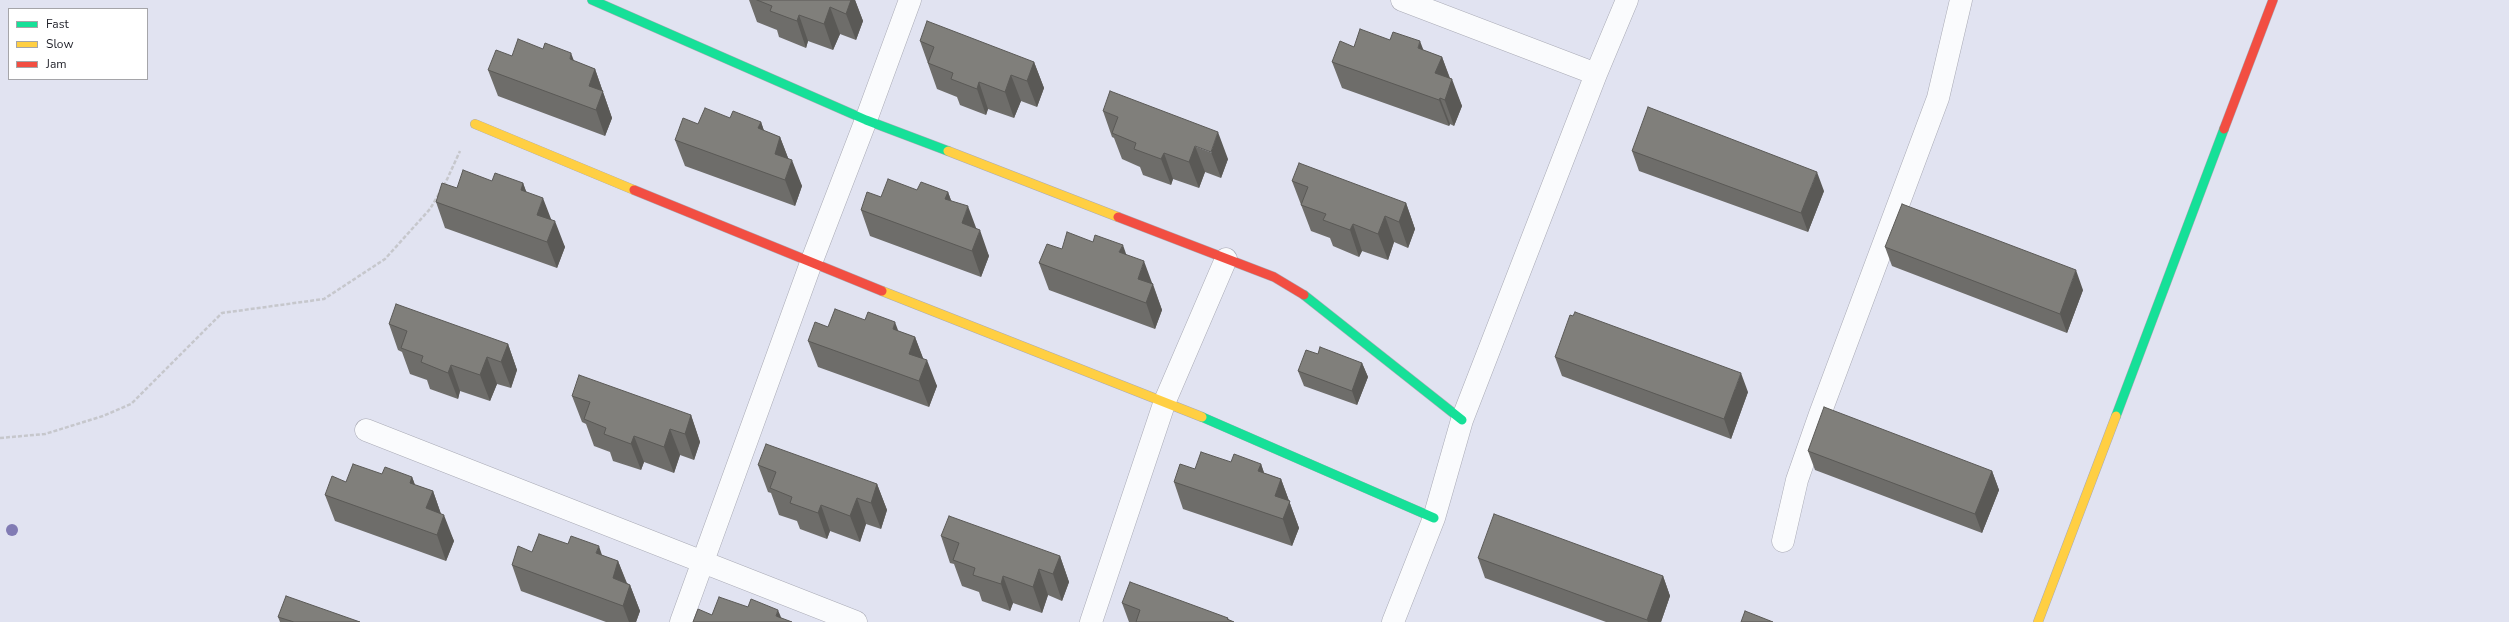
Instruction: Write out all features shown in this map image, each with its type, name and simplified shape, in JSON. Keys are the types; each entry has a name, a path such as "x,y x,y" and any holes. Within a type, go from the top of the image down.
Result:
{"street":[{"path":"592,0 866,120 1226,260 1274,277 1308,297 1462,420"},
{"path":"680,622 811,263 910,0"},
{"path":"1402,0 1596,74"},
{"path":"1393,622 1434,518 1462,420 1596,74 1627,0"},
{"path":"1783,541 1797,480 1820,414 1938,98 1961,0"},
{"path":"2038,622 2273,0"},
{"path":"476,124 811,263 1165,401 1434,518"},
{"path":"1091,622 1165,401 1226,260"},
{"path":"366,430 702,564 856,622"}],"path":[{"path":"0,438 45,434 103,416 131,404 222,313 324,299 385,259 430,209 445,184 476,124"}],"building":[{"path":"757,0 851,0 846,14 830,7 824,24 799,15 797,21 770,11 772,6"},
{"path":"927,21 1034,62 1027,81 1011,75 1005,92 979,82 977,89 951,79 953,73 928,63 934,47 920,41"},
{"path":"1360,29 1390,40 1393,32 1420,41 1418,48 1442,57 1435,73 1452,79 1445,100 1440,98 1439,100 1332,62 1340,41 1354,47"},
{"path":"518,39 543,49 545,43 571,53 570,59 595,69 589,86 603,91 596,110 488,70 496,50 512,56"},
{"path":"1110,91 1218,132 1211,152 1195,146 1189,162 1164,153 1161,159 1134,149 1136,143 1112,133 1118,117 1103,111"},
{"path":"1648,107 1817,172 1801,213 1632,151"},
{"path":"705,108 730,118 733,111 761,122 758,128 780,137 775,154 792,160 785,180 675,140 683,118 698,124"},
{"path":"1299,163 1406,203 1399,222 1385,216 1378,234 1353,224 1350,230 1323,220 1326,214 1301,205 1308,187 1292,181"},
{"path":"463,170 492,181 495,173 523,183 521,190 543,198 537,215 555,221 547,242 436,202 442,183 457,188"},
{"path":"888,179 917,190 921,182 948,192 945,199 968,206 962,223 980,230 972,251 861,210 867,192 881,197"},
{"path":"1902,204 2076,270 2060,314 1885,247"},
{"path":"1067,232 1093,242 1095,235 1123,245 1119,252 1144,261 1138,279 1153,284 1146,303 1039,263 1047,244 1062,249"},
{"path":"396,304 508,344 501,362 487,357 480,375 451,365 448,373 421,362 423,356 401,348 407,331 389,324"},
{"path":"835,309 865,320 868,312 895,322 893,329 915,337 909,354 927,360 919,381 808,341 815,322 828,327"},
{"path":"1575,312 1741,373 1724,419 1555,357 1570,315 1573,316"},
{"path":"1320,347 1362,363 1352,391 1298,371 1306,350 1318,354"},
{"path":"579,375 691,415 685,434 670,429 664,447 634,436 631,444 604,434 606,428 584,419 590,402 572,396"},
{"path":"1824,407 1992,471 1975,514 1808,451"},
{"path":"766,444 877,484 871,503 857,498 850,516 821,505 818,513 790,503 792,497 770,488 776,472 758,465"},
{"path":"1201,452 1231,462 1234,454 1261,464 1258,471 1281,479 1275,496 1290,501 1283,519 1174,482 1180,464 1195,469"},
{"path":"353,464 382,474 385,467 412,477 410,483 433,491 426,508 444,515 437,535 325,495 332,476 346,482"},
{"path":"1494,514 1663,576 1647,620 1478,558"},
{"path":"949,516 1060,556 1053,574 1039,569 1033,587 1003,576 1001,584 973,575 975,568 953,560 959,543 941,536"},
{"path":"539,534 568,544 571,536 599,546 596,553 618,561 613,578 630,585 623,606 512,565 518,546 532,552"},
{"path":"1130,582 1228,618 1227,619 1234,622 1136,622 1140,610 1122,603"},
{"path":"286,596 360,622 294,622 278,617"},
{"path":"719,597 748,607 751,599 778,610 776,616 792,622 693,622 698,609 712,615"},
{"path":"1745,611 1773,622 1741,622"}],"traffic: fast":[{"path":"592,0 866,120 948,151"},
{"path":"2116,416 2224,129"},
{"path":"1304,295 1462,420"},
{"path":"1202,417 1434,518"}],"traffic: slow":[{"path":"475,124 634,190"},
{"path":"948,151 1118,217"},
{"path":"882,291 1202,417"},
{"path":"2038,622 2116,416"}],"traffic: jam":[{"path":"2224,129 2273,0"},
{"path":"634,190 882,291"},
{"path":"1118,217 1274,277 1304,295"}]}
